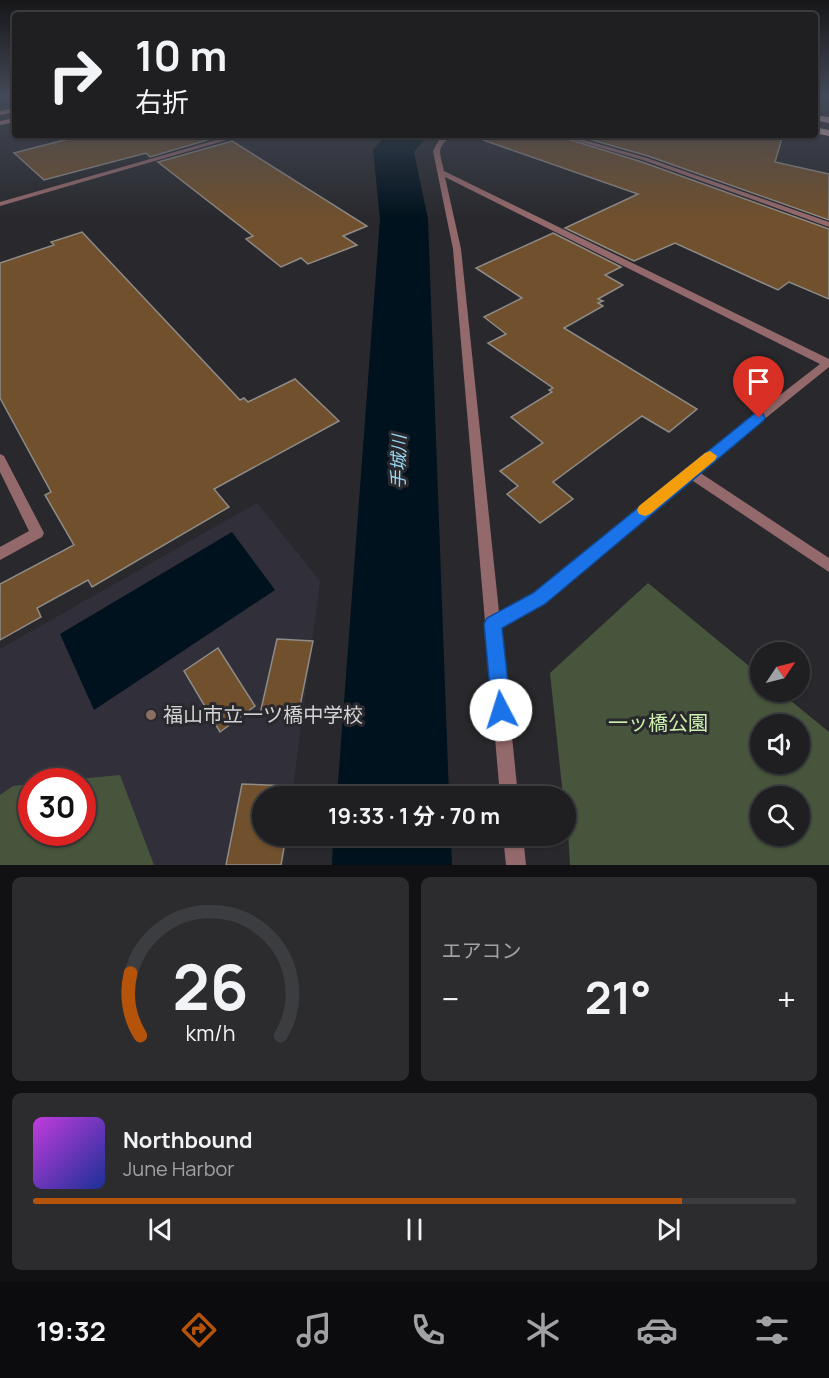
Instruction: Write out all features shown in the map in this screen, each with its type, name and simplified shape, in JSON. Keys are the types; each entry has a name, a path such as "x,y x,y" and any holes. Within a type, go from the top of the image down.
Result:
{"street":[{"path":"0,204 231,138"},
{"path":"444,138 436,151 457,249 508,786"},
{"path":"571,138 645,159 829,225"},
{"path":"439,171 828,363 690,472 539,598 493,624"},
{"path":"0,459 37,533 0,554"},
{"path":"690,472 829,566"},
{"path":"514,846 516,865"}],"shaded area":[{"name":"福山市立一ツ橋中学校","path":"257,503 320,581 293,786 252,786 252,846 286,846 283,865 0,865 0,649"}],"green space":[{"name":"一ッ橋公園","path":"648,583 750,667 750,702 792,702 807,714 750,714 750,774 810,774 810,716 829,732 829,865 570,865 569,846 576,846 576,786 562,786 550,673"},
{"path":"120,775 154,865 0,865 0,795 13,786 18,785 18,846 96,846 96,777"}],"water":[{"path":"232,532 275,590 94,710 60,634"}],"building":[{"path":"72,138 214,138 150,157 146,153 44,180 14,153"},
{"path":"483,138 565,138 642,162 829,229 829,299 789,282 778,290 675,243 634,261 565,228 638,194 483,140"},
{"path":"585,138 782,138 775,162 829,174 829,220 648,156"},
{"path":"232,141 367,226 343,236 357,245 308,264 301,258 281,267 246,239 253,236 158,162"},
{"path":"82,232 240,400 244,398 248,402 295,379 339,421 214,489 229,507 92,587 88,580 37,608 41,617 0,640 0,584 74,545 45,495 51,492 0,398 0,263 54,245 51,242"},
{"path":"553,233 621,267 605,275 623,285 598,299 603,301 598,303 603,306 564,328 697,409 669,432 642,416 553,482 573,499 540,523 507,494 518,486 500,471 543,443 511,417 552,392 549,390 553,388 488,343 506,334 484,317 522,298 476,268"},
{"path":"277,639 313,641 298,716 260,714"},
{"path":"218,648 255,706 220,732 184,671"},
{"path":"242,784 293,786 252,786 252,846 284,846 281,865 226,865"}],"waterway":[{"name":"手城川","path":"393,786 404,219 393,150 406,138"},
{"name":"手城川","path":"392,846 392,865"}],"slow traffic":[{"path":"645,510 710,456"}],"place":[{"name":"福山市立一ツ橋中学校","path":"151,715"}],"route":[{"path":"501,710 493,624 539,598 690,472 759,418"}]}
